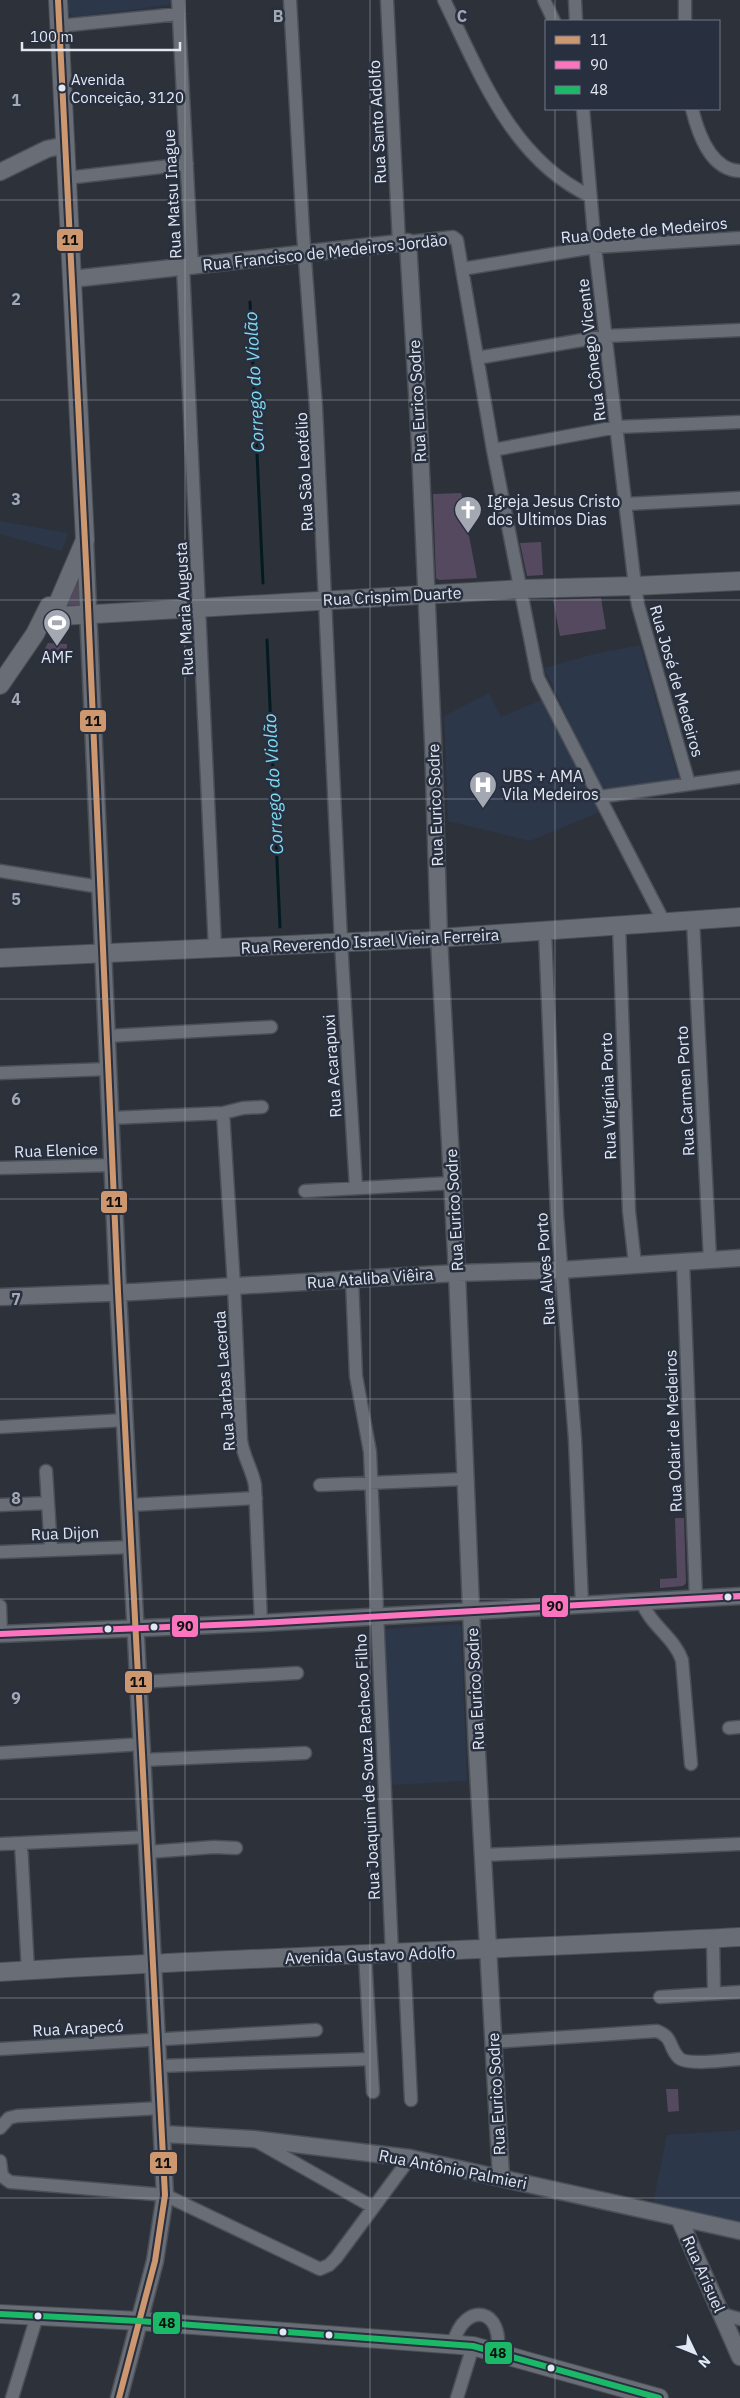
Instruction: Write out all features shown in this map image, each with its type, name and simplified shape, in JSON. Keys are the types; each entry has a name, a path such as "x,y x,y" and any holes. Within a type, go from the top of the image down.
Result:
{"main road":[{"path":"0,685 45,616 84,532 58,0"},
{"name":"Rua Crispim Duarte","path":"45,616 521,589 740,581"},
{"name":"Rua Reverendo Israel Vieira Ferreira","path":"0,958 439,938 740,917"},
{"name":"Avenida Gustavo Adolfo","path":"0,1972 154,1963 398,1954 740,1937"},
{"path":"0,2314 140,2321 473,2346 659,2398"}],"street":[{"name":"Rua Matsu Inague","path":"178,0 187,164 188,266"},
{"name":"Rua São Leotélio","path":"290,0 327,599 341,942"},
{"name":"Rua Santo Adolfo","path":"388,0 404,243"},
{"path":"444,0 489,93 506,122 528,148 562,180 570,187 590,196"},
{"path":"544,0 554,20"},
{"path":"575,0 576,20"},
{"path":"685,0 685,20"},
{"path":"59,26 179,14"},
{"name":"Rua Cônego Vicente","path":"583,110 595,247 635,586"},
{"path":"692,110 702,137 713,158 727,168 740,171"},
{"path":"0,172 47,150 66,145"},
{"path":"67,178 187,164"},
{"name":"Rua Francisco de Medeiros Jordão","path":"72,279 455,238 493,450 538,678 664,922"},
{"name":"Rua Odete de Medeiros","path":"462,269 595,247 740,238"},
{"name":"Rua Eurico Sodre","path":"404,243 419,426 425,594 434,741 439,938 458,1273 471,1612 501,2177"},
{"name":"Rua Maria Augusta","path":"188,266 215,949"},
{"path":"477,358 606,336 740,330"},
{"path":"493,450 617,426 740,422"},
{"path":"626,504 740,498"},
{"path":"84,532 118,1292 165,2195 160,2237 119,2398"},
{"name":"Rua José de Medeiros","path":"635,586 638,605 689,784"},
{"path":"599,797 740,777"},
{"path":"0,871 100,888"},
{"name":"Rua Carmen Porto","path":"693,920 710,1259"},
{"name":"Rua Virgínia Porto","path":"619,926 629,1211 635,1264"},
{"name":"Rua Alves Porto","path":"545,931 561,1270 575,1439 582,1606"},
{"name":"Rua Acarapuxi","path":"341,942 356,1188"},
{"path":"107,1036 271,1027"},
{"path":"0,1074 109,1069"},
{"path":"111,1118 223,1113 243,1108 262,1107"},
{"name":"Rua Jarbas Lacerda","path":"223,1113 241,1440 243,1451 252,1471 256,1498 261,1623"},
{"name":"Rua Elenice","path":"0,1168 113,1165"},
{"path":"305,1191 452,1183"},
{"name":"Rua Ataliba Viêira","path":"0,1297 458,1273 561,1270 740,1258"},
{"name":"Rua Odair de Medeiros","path":"682,1261 696,1599"},
{"name":"Rua Joaquim de Souza Pacheco Filho","path":"352,1279 356,1376 368,1443 371,1482 377,1617 398,1954 411,2100"},
{"path":"0,1427 125,1420"},
{"path":"46,1471 51,1550"},
{"path":"320,1484 465,1479"},
{"path":"130,1505 256,1498"},
{"path":"0,1505 48,1503"},
{"name":"Rua Dijon","path":"0,1552 132,1547"},
{"path":"0,1606 1,1634 261,1623 740,1596"},
{"path":"642,1602 649,1617 676,1647 682,1660 691,1764"},
{"path":"139,1682 298,1673"},
{"path":"0,1753 305,1753"},
{"path":"21,1843 28,1971"},
{"path":"0,1844 148,1844 236,1848"},
{"path":"483,1856 740,1844"},
{"path":"713,1939 714,1993"},
{"path":"365,1955 373,2092"},
{"path":"660,1997 740,1992"},
{"name":"Rua Arapecó","path":"0,2049 316,2030"},
{"path":"493,2042 656,2031 670,2040 676,2056 684,2061 740,2059"},
{"path":"159,2066 371,2059"},
{"path":"0,2128 9,2118 17,2116 161,2108"},
{"name":"Rua Antônio Palmieri","path":"163,2134 254,2140 410,2158 740,2231"},
{"path":"254,2140 373,2206"},
{"path":"0,2161 2,2176 10,2182 165,2195 320,2269 329,2265 336,2258 410,2158"},
{"name":"Rua Arisuel","path":"679,2218 740,2357"},
{"path":"722,2314 740,2319"},
{"path":"452,2344 456,2333 466,2319 474,2315 481,2315 489,2318 498,2333 497,2353"},
{"path":"12,2398 37,2316"},
{"path":"457,2398 473,2346"}],"shaded area":[{"path":"68,0 171,0 171,3 169,5 74,17 68,12"},
{"path":"461,493 477,578 439,580 436,578 433,494"},
{"path":"0,521 68,533 62,551 0,534"},
{"path":"541,542 543,575 527,576 520,543"},
{"path":"77,573 79,605 63,606"},
{"path":"601,598 606,629 560,636 553,600"},
{"name":"AMF","path":"48,643 67,644 67,651 44,650"},
{"path":"640,645 679,780 609,789 600,786 544,668 594,654"},
{"path":"489,693 501,717 541,700 600,812 530,841 448,821 444,716"},
{"path":"675,1518 684,1518 686,1583 683,1586 660,1588 660,1579 677,1578"},
{"path":"458,1624 461,1626 467,1781 390,1785 384,1631 386,1629"},
{"path":"666,2089 678,2089 679,2111 668,2112"},
{"path":"740,2130 740,2221 653,2203 667,2135"}],"waterway":[{"name":"Corrego do Violão","path":"250,302 263,583"},
{"name":"Corrego do Violão","path":"267,640 280,927"}],"transit line":[{"name":"11","path":"58,0 87,583 118,1292 165,2195 155,2261 119,2398"},
{"name":"90","path":"0,1634 261,1623 740,1596"},
{"name":"48","path":"0,2314 139,2321 473,2346 659,2398"}],"place":[{"name":"Avenida Conceição, 3120","path":"62,88"},
{"name":"Igreja Jesus Cristo dos Ultimos Dias","path":"468,534"},
{"name":"AMF","path":"57,647"},
{"name":"UBS + AMA Vila Medeiros","path":"483,809"}]}
